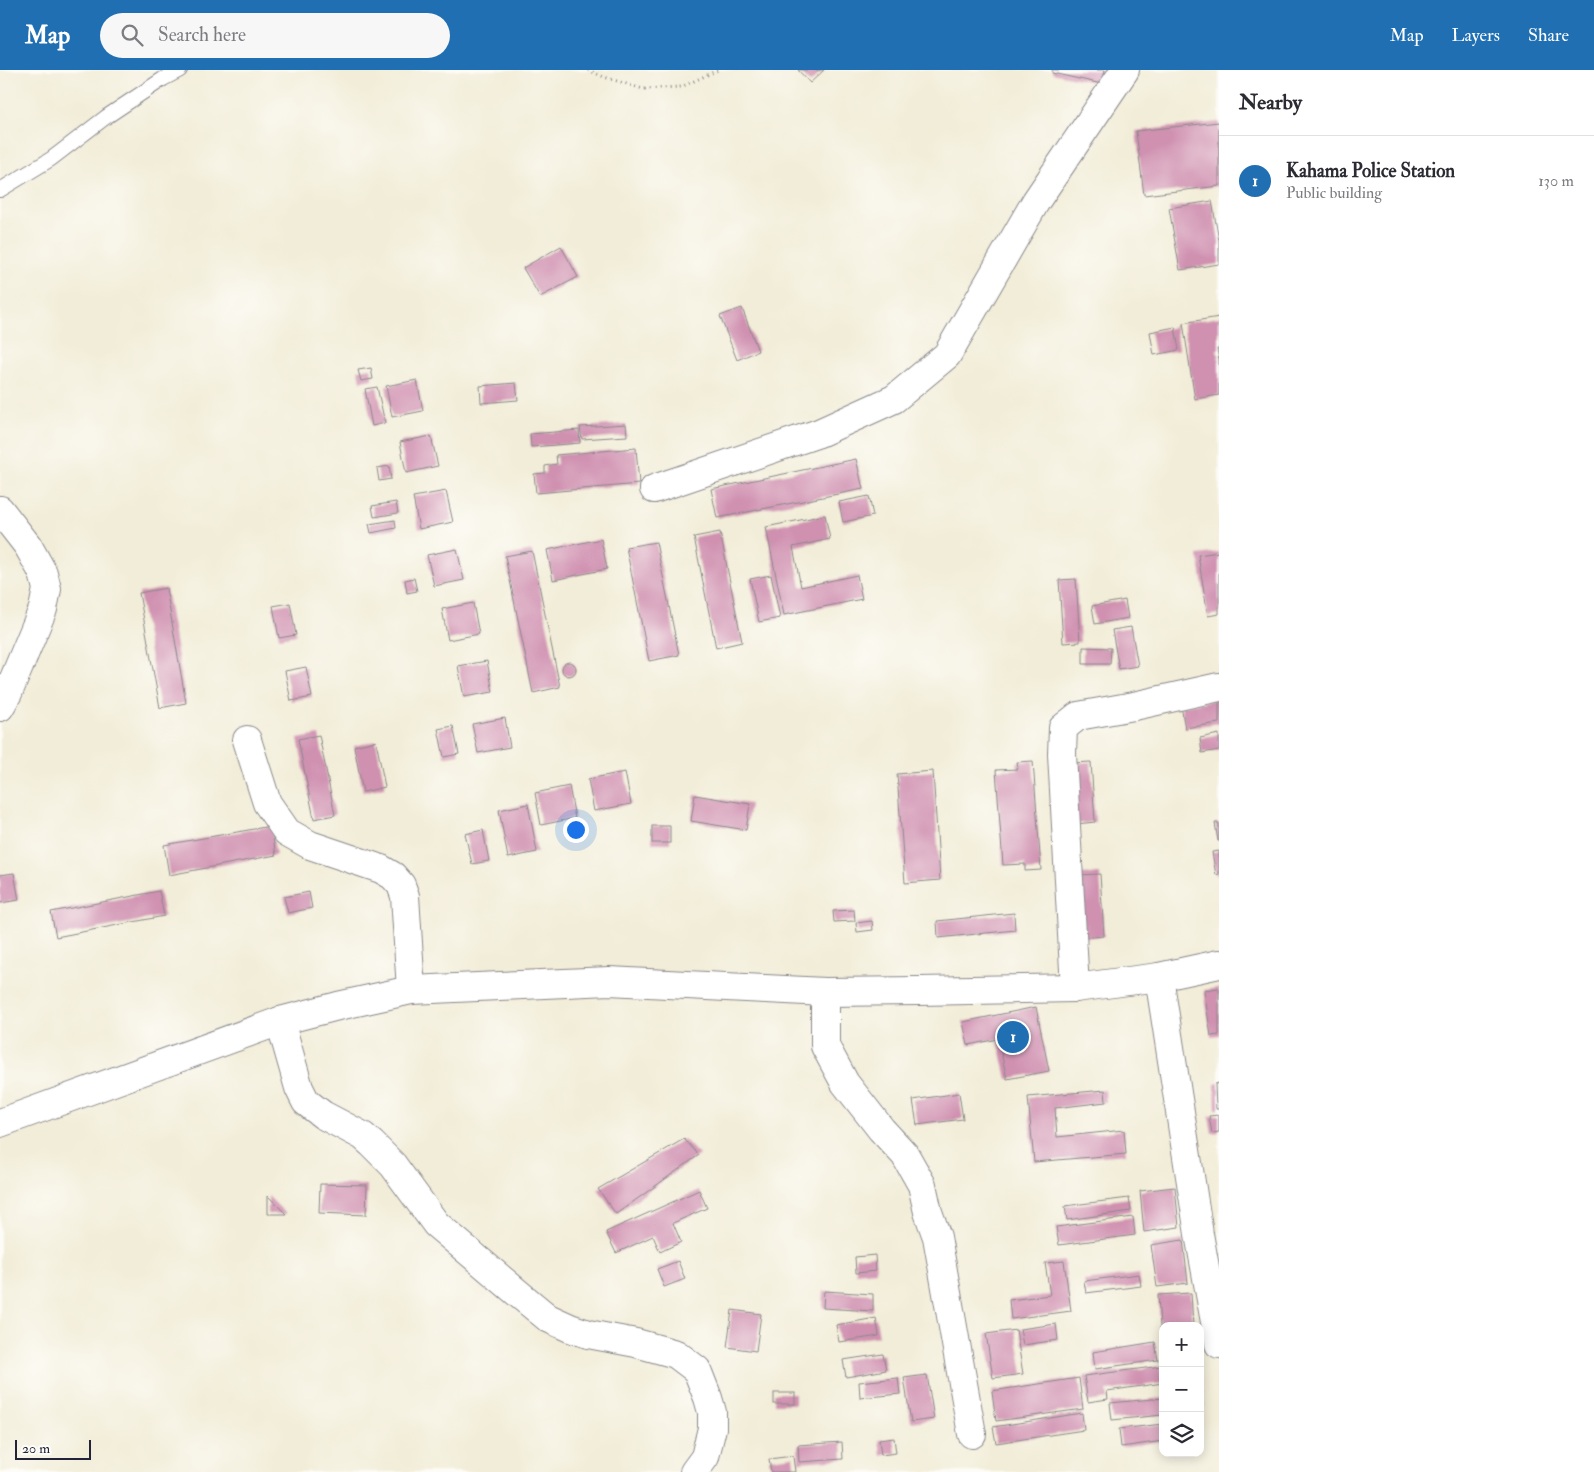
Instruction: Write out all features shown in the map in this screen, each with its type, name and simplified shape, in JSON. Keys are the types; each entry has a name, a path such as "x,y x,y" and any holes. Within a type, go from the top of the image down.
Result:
{"street":[{"path":"654,489 819,433 894,399 947,355 1036,201 1125,70"},
{"path":"0,510 28,546 43,573 47,589 43,609 8,693 0,707"},
{"path":"1075,988 1062,754 1063,728 1078,716 1219,687"},
{"path":"247,740 267,803 287,832 310,845 381,868 393,876 400,885 405,896 412,990"},
{"path":"0,1123 280,1021 412,990 609,981 825,992 1075,988 1159,977 1219,964"},
{"path":"1159,977 1199,1234 1219,1344"},
{"path":"825,992 825,1046 834,1065 864,1109 906,1155 922,1186 937,1238 972,1434"},
{"path":"280,1021 306,1102 323,1116 364,1136 393,1165 436,1224 520,1295 548,1318 570,1328 588,1334 636,1343 676,1354 697,1370 712,1412 712,1428 705,1457 694,1472"}],"lane":[{"path":"0,190 51,159 106,117 180,70"}],"path":[{"path":"588,70 643,89 681,88 718,70"}],"building":[{"path":"798,70 824,70 810,83"},
{"path":"1052,70 1105,70 1102,84 1052,73"},
{"path":"1219,122 1219,186 1144,195 1136,131"},
{"path":"1212,201 1219,241 1219,264 1180,270 1169,208"},
{"path":"561,246 578,277 540,297 523,268"},
{"path":"742,308 758,351 737,360 720,316"},
{"path":"1219,317 1219,349 1217,349 1219,360 1219,395 1195,399 1183,323"},
{"path":"1175,327 1179,350 1154,355 1150,332"},
{"path":"371,368 373,379 361,381 358,370"},
{"path":"417,380 423,411 392,417 386,386"},
{"path":"516,383 518,400 481,403 480,386"},
{"path":"377,387 385,423 372,426 365,389"},
{"path":"626,424 627,436 582,439 580,427"},
{"path":"579,430 580,443 531,447 530,434"},
{"path":"431,436 438,466 406,473 400,442"},
{"path":"636,448 639,484 536,493 534,474 545,473 545,466 557,464 556,455"},
{"path":"856,459 863,489 717,518 711,489"},
{"path":"389,466 391,479 379,481 377,468"},
{"path":"446,491 453,522 419,529 413,497"},
{"path":"869,496 873,516 843,522 839,502"},
{"path":"396,502 398,513 374,517 372,506"},
{"path":"825,515 830,539 793,547 801,587 857,575 862,599 784,615 766,527"},
{"path":"395,520 396,528 371,533 369,524"},
{"path":"720,532 742,642 716,648 694,537"},
{"path":"601,539 607,569 553,580 547,550"},
{"path":"656,542 679,655 649,661 626,547"},
{"path":"457,549 464,580 434,586 427,555"},
{"path":"532,551 560,687 533,693 505,556"},
{"path":"1219,552 1219,614 1208,616 1198,555"},
{"path":"771,575 780,618 759,622 750,579"},
{"path":"414,578 417,591 407,593 405,580"},
{"path":"1076,579 1080,642 1063,643 1059,580"},
{"path":"166,588 186,703 160,708 139,593"},
{"path":"1125,600 1128,618 1095,624 1092,606"},
{"path":"290,603 296,635 279,638 273,606"},
{"path":"473,603 479,634 448,640 442,609"},
{"path":"1131,627 1138,666 1119,669 1112,630"},
{"path":"1083,647 1111,648 1110,664 1083,664"},
{"path":"487,661 493,692 464,697 458,666"},
{"path":"566,662 572,662 576,669 572,676 566,676 562,672 562,666"},
{"path":"306,667 312,697 291,701 285,671"},
{"path":"1219,699 1219,723 1185,728 1181,706"},
{"path":"505,718 510,747 478,753 472,724"},
{"path":"453,726 459,754 444,757 438,729"},
{"path":"1219,734 1219,750 1202,753 1200,738"},
{"path":"319,735 335,815 314,819 298,739"},
{"path":"376,741 385,787 363,792 354,746"},
{"path":"1033,761 1041,870 1025,871 1025,864 1003,865 996,770 1018,769 1017,762"},
{"path":"1091,762 1095,822 1076,824 1072,763"},
{"path":"933,771 940,880 905,883 897,774"},
{"path":"625,772 631,804 594,811 588,779"},
{"path":"569,786 575,818 541,825 535,793"},
{"path":"695,795 750,804 746,830 691,821"},
{"path":"528,804 537,852 508,858 499,810"},
{"path":"1215,823 1219,823 1219,841 1218,841"},
{"path":"271,826 276,855 169,875 164,845"},
{"path":"652,826 670,826 670,843 652,843"},
{"path":"483,830 489,861 472,864 465,834"},
{"path":"1219,851 1219,874 1216,875 1212,852"},
{"path":"14,873 19,900 0,903 0,875"},
{"path":"1100,874 1104,936 1081,938 1077,875"},
{"path":"159,891 164,916 56,937 51,912"},
{"path":"309,892 312,908 288,913 284,897"},
{"path":"854,910 855,921 834,922 833,911"},
{"path":"1014,913 1015,930 938,938 937,921"},
{"path":"872,921 873,930 857,932 856,923"},
{"path":"1219,988 1219,1035 1211,1036 1204,990"},
{"path":"1036,1007 1049,1071 1007,1079 998,1039 968,1045 963,1022"},
{"path":"1219,1083 1219,1109 1216,1109 1215,1084"},
{"path":"1105,1090 1106,1102 1055,1108 1057,1137 1124,1130 1126,1154 1034,1162 1028,1097"},
{"path":"959,1093 963,1119 917,1125 913,1100"},
{"path":"1219,1115 1219,1132 1212,1133 1209,1116"},
{"path":"684,1139 699,1155 616,1214 598,1189"},
{"path":"320,1184 367,1185 366,1215 319,1213"},
{"path":"1175,1187 1179,1227 1144,1232 1140,1191"},
{"path":"699,1190 707,1208 673,1223 681,1242 660,1252 653,1236 616,1253 606,1232"},
{"path":"268,1196 286,1214 268,1214"},
{"path":"1129,1198 1131,1211 1067,1220 1065,1206"},
{"path":"1133,1217 1135,1235 1059,1245 1056,1227"},
{"path":"1183,1240 1188,1283 1157,1287 1151,1245"},
{"path":"875,1255 876,1271 856,1273 855,1257"},
{"path":"678,1261 685,1279 664,1287 657,1269"},
{"path":"1064,1261 1071,1311 1011,1319 1009,1300 1050,1295 1045,1263"},
{"path":"1139,1274 1141,1286 1086,1293 1084,1281"},
{"path":"824,1291 873,1294 873,1311 823,1308"},
{"path":"1191,1293 1193,1322 1160,1322 1158,1295"},
{"path":"732,1310 761,1314 756,1351 727,1347"},
{"path":"876,1318 879,1336 839,1342 836,1325"},
{"path":"1056,1324 1058,1340 1023,1345 1020,1329"},
{"path":"1016,1330 1023,1374 993,1378 986,1334"},
{"path":"1155,1342 1158,1360 1095,1369 1093,1352"},
{"path":"883,1354 886,1370 846,1377 843,1360"},
{"path":"1159,1366 1159,1384 1107,1391 1108,1399 1088,1402 1084,1376"},
{"path":"927,1375 934,1419 911,1422 904,1378"},
{"path":"898,1378 900,1394 860,1398 859,1382"},
{"path":"1079,1378 1083,1409 996,1421 992,1391"},
{"path":"774,1393 795,1393 795,1404 774,1404"},
{"path":"1159,1398 1159,1415 1112,1420 1110,1403"},
{"path":"1082,1413 1084,1430 996,1443 993,1427"},
{"path":"1159,1424 1159,1442 1121,1447 1119,1429"},
{"path":"894,1438 896,1453 881,1455 879,1440"},
{"path":"842,1442 843,1459 799,1462 798,1445"},
{"path":"793,1456 795,1472 771,1472 769,1459"}],"place":[{"name":"Kahama Police Station","path":"1013,1037"}]}
